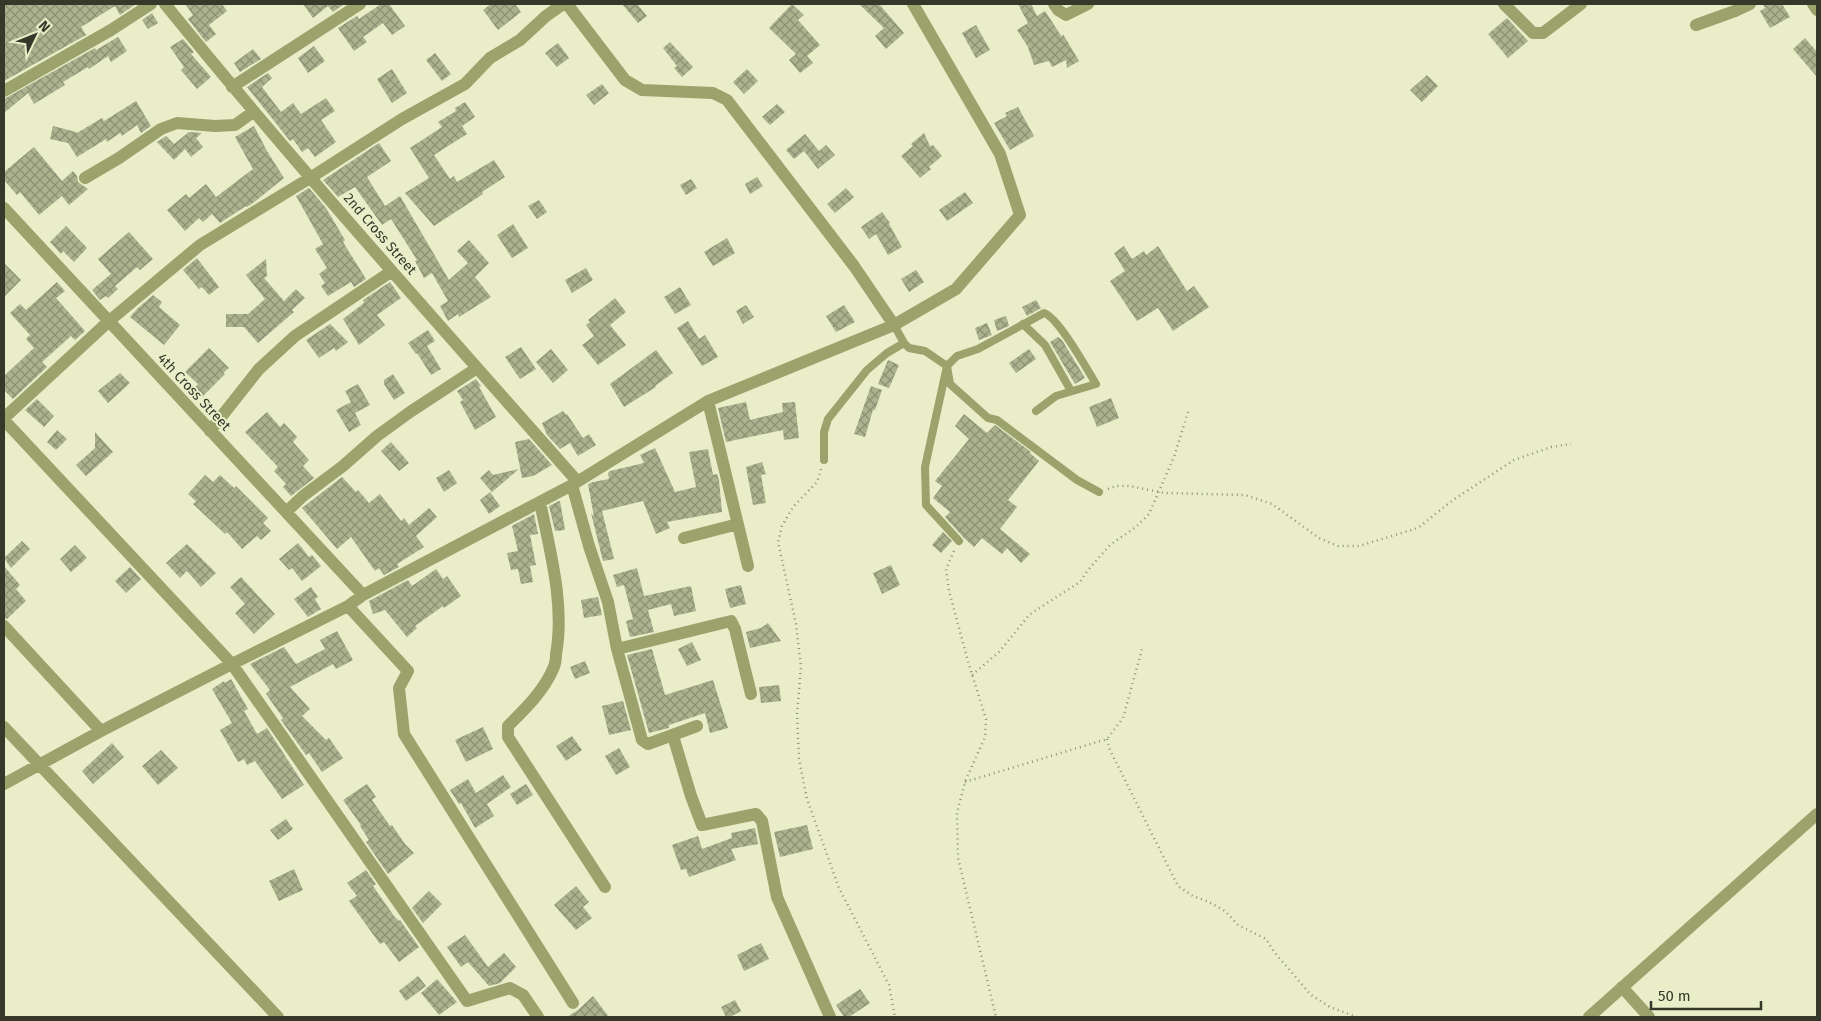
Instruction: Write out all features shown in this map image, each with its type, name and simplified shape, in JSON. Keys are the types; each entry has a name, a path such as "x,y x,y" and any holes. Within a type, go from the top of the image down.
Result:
{"street":[{"path":"4,91 111,30 151,4"},
{"name":"2nd Cross Street","path":"165,4 253,112 477,368 574,483"},
{"path":"232,87 360,4"},
{"path":"538,1017 523,995 510,988 466,1001 232,664 4,419 108,322 200,244 310,178 402,119 465,84 490,58 520,40 546,16 563,4"},
{"path":"567,4 625,80 642,90 713,94 727,100 854,266 894,325"},
{"path":"4,784 101,731 348,606 363,595 540,502 708,401 894,325 956,289 1020,215 1000,154 913,4"},
{"path":"1054,4 1058,10 1066,15 1088,4"},
{"path":"1504,4 1533,34 1543,33 1581,4"},
{"path":"1696,25 1750,4"},
{"path":"1812,4 1817,10"},
{"path":"86,178 161,129 177,123 215,126 235,125 253,112"},
{"name":"4th Cross Street","path":"4,208 363,595"},
{"path":"210,432 259,369 295,336 392,271"},
{"path":"286,512 302,496 343,466 377,436 477,368"},
{"path":"708,401 748,566"},
{"path":"574,483 589,546 608,602 616,649 642,740 648,744 697,726"},
{"path":"540,502 550,547 558,603 559,637 554,668 537,697 508,726 508,737 605,887"},
{"path":"684,538 738,524"},
{"path":"348,606 408,671 398,688 404,734 573,1002"},
{"path":"616,649 731,621 736,629 751,694"},
{"path":"4,626 101,731"},
{"path":"4,727 278,1017"},
{"path":"673,736 702,825 756,814 762,821 777,897 830,1017"},
{"path":"1589,1017 1817,814"},
{"path":"1622,986 1649,1017"}],"lane":[{"path":"959,541 926,505 925,467 947,366 957,356 978,349 1044,313 1049,314 1058,324 1096,384 1056,396 1036,411"},
{"path":"1023,324 1044,345 1071,391"},
{"path":"894,325 909,348 925,350 947,366 950,384 988,418 997,420 1077,480 1099,492"},
{"path":"824,460 824,432 828,419 867,370 887,353 904,343"}],"path":[{"path":"972,675 999,652 1030,614 1080,582 1110,545 1136,527 1149,514 1174,457 1189,410"},
{"path":"1099,492 1116,486 1130,486 1159,492 1219,496 1246,495 1272,504 1319,538 1338,546 1359,546 1418,528 1453,500 1514,460 1551,447 1571,444"},
{"path":"824,460 817,482 794,507 782,526 778,542 796,624 801,667 797,714 799,759 807,799 839,888 889,985 895,1017"},
{"path":"959,541 946,569 949,591 986,719 985,737 965,782 957,813 958,858 996,1017"},
{"path":"965,782 1107,739 1123,718 1142,649"},
{"path":"1107,739 1110,750 1178,886 1193,896 1210,902 1225,912 1238,925 1266,939 1275,953 1311,995 1330,1007 1357,1017"}],"building":[{"path":"4,4 136,4 120,15 115,6 81,27 86,35 4,81"},
{"path":"185,4 222,4 227,11 209,25 216,34 206,42 188,19 193,15"},
{"path":"303,4 343,5 333,12 328,6 313,18"},
{"path":"381,4 389,4 405,26 392,35 383,23 363,37 367,42 354,51 338,28 357,16 359,19"},
{"path":"491,4 515,4 521,12 498,30 483,10"},
{"path":"622,4 637,4 647,16 638,23"},
{"path":"792,4 804,15 798,20 820,45 807,56 813,63 800,73 789,60 796,54 769,28"},
{"path":"859,4 879,4 904,33 886,49 875,36 884,28"},
{"path":"1018,4 1031,4 1037,16 1045,11 1062,37 1063,34 1079,61 1067,68 1066,60 1052,67 1049,61 1034,65 1028,47 1017,30 1028,23"},
{"path":"1763,4 1782,4 1790,17 1770,28 1760,11 1765,8"},
{"path":"152,13 158,23 148,29 142,20"},
{"path":"1507,18 1528,41 1508,58 1488,34"},
{"path":"976,25 990,50 976,58 962,33"},
{"path":"118,37 127,51 111,62 108,56 89,69 88,67 63,82 65,85 34,104 28,93 4,113 4,99"},
{"path":"1805,38 1817,52 1817,77 1793,49"},
{"path":"183,39 194,52 191,54 211,77 197,89 181,70 184,67 170,47"},
{"path":"670,42 693,67 682,77 674,68 677,66 663,48"},
{"path":"558,43 569,58 557,67 545,53"},
{"path":"314,46 325,61 308,73 298,58"},
{"path":"253,49 261,59 240,72 234,63"},
{"path":"435,53 451,74 442,81 426,60"},
{"path":"392,69 407,93 392,103 377,79"},
{"path":"747,69 758,81 744,94 733,82"},
{"path":"268,73 272,78 262,87 281,112 293,103 301,114 326,98 335,111 321,120 336,142 315,157 308,148 302,152 293,139 290,141 247,87"},
{"path":"1427,75 1438,86 1422,102 1410,90"},
{"path":"602,84 609,93 594,105 586,95"},
{"path":"136,101 151,126 141,133 137,125 122,136 120,133 107,142 106,139 77,157 68,143 50,139 53,126 77,133 102,118 104,121"},
{"path":"465,102 475,117 462,126 467,134 434,155 450,179 454,176 457,182 494,160 505,177 434,226 405,193 429,178 410,148 442,127 438,122 456,111 455,108"},
{"path":"777,104 785,112 770,125 762,117"},
{"path":"1018,107 1034,136 1010,150 994,123 1007,116 1005,113"},
{"path":"254,126 284,178 253,203 220,223 212,214 203,222 199,218 185,231 167,210 186,194 189,198 206,184 216,197 253,169 235,137"},
{"path":"189,132 202,133 196,138 203,147 191,157 185,149 174,160 157,142 166,136 174,144"},
{"path":"924,133 930,146 933,145 942,156 920,178 901,156"},
{"path":"805,134 819,151 826,145 835,155 818,169 804,151 794,159 786,150"},
{"path":"379,143 391,161 367,177 385,206 400,196 449,280 468,263 457,251 469,240 489,263 475,277 491,297 459,317 458,314 448,321 440,306 448,301 432,273 424,278 415,261 417,260 391,219 382,225 355,187 338,197 323,180"},
{"path":"34,147 62,181 73,171 77,176 78,182 88,189 69,205 62,196 39,215 20,192 17,195 4,180 4,172"},
{"path":"757,177 763,186 750,194 745,184"},
{"path":"691,179 697,188 686,195 680,185"},
{"path":"309,188 326,208 345,240 343,242 366,279 354,287 351,282 328,296 321,286 325,283 319,274 327,268 315,249 323,244 296,196"},
{"path":"846,188 854,197 835,213 827,204"},
{"path":"965,192 973,203 947,221 939,210"},
{"path":"539,200 547,212 537,219 528,206"},
{"path":"882,212 902,247 888,255 876,234 869,239 861,227"},
{"path":"513,224 528,248 512,258 497,235"},
{"path":"66,226 87,248 74,262 63,251 61,254 50,242"},
{"path":"129,232 153,259 140,270 137,267 115,286 118,289 108,298 106,296 100,300 92,290 111,274 98,259"},
{"path":"727,238 735,253 713,266 704,252"},
{"path":"1124,246 1132,259 1144,251 1146,255 1158,246 1187,291 1194,286 1209,307 1173,331 1158,308 1137,321 1110,281 1125,271 1114,253"},
{"path":"197,258 219,287 209,295 202,287 199,289 183,270"},
{"path":"266,259 267,276 264,278 284,301 296,289 305,298 292,310 294,312 258,343 244,327 226,327 226,314 248,314 265,299 246,275"},
{"path":"4,263 21,280 4,297"},
{"path":"586,268 593,280 572,293 565,280"},
{"path":"916,270 924,282 909,292 901,279"},
{"path":"57,282 65,291 56,298 85,331 75,340 71,336 42,362 47,367 13,399 4,390 4,376 34,348 26,339 30,335 10,313 20,304 26,310"},
{"path":"390,282 401,298 377,315 385,325 359,345 343,319 364,303 363,300"},
{"path":"680,287 691,305 675,314 664,297"},
{"path":"153,295 162,302 159,307 180,325 164,345 130,317"},
{"path":"615,298 626,312 610,325 626,345 598,365 582,345 594,336 586,325 590,322 588,320"},
{"path":"1036,300 1041,308 1027,316 1022,307"},
{"path":"746,305 754,317 743,324 736,311"},
{"path":"844,305 855,322 836,332 826,316"},
{"path":"1006,316 1009,326 997,331 994,320"},
{"path":"688,321 699,339 705,335 718,357 702,366 677,328"},
{"path":"987,323 992,335 979,340 975,328"},
{"path":"330,324 348,342 336,351 334,348 319,358 306,340"},
{"path":"428,330 435,341 427,346 441,369 431,375 408,343"},
{"path":"1058,337 1062,340 1085,378 1075,384 1050,342"},
{"path":"521,347 536,369 520,379 505,357"},
{"path":"209,348 229,368 202,397 194,389 198,384 185,372"},
{"path":"551,349 568,370 553,383 536,362"},
{"path":"1029,349 1036,359 1016,373 1009,363"},
{"path":"656,350 673,373 656,387 624,407 610,384"},
{"path":"888,360 899,365 889,388 878,384"},
{"path":"120,373 130,383 108,403 98,391"},
{"path":"393,374 405,393 394,400 384,384 384,380"},
{"path":"476,379 496,417 475,430 460,402 463,400 457,391"},
{"path":"358,384 370,405 355,413 361,425 349,432 336,410 351,402 345,391"},
{"path":"871,386 882,390 875,410 873,410 865,437 854,434"},
{"path":"1111,398 1119,418 1097,427 1089,407"},
{"path":"37,399 54,416 44,427 25,410"},
{"path":"746,402 750,420 783,412 782,403 795,402 799,438 784,440 783,430 726,442 718,408"},
{"path":"563,411 583,438 589,434 596,445 578,456 570,443 560,449 547,435 542,423"},
{"path":"267,412 280,427 284,423 297,437 293,442 309,460 303,466 314,478 291,496 283,487 286,484 274,471 278,467 245,432"},
{"path":"964,414 987,433 995,425 1031,452 1039,461 1008,500 1017,507 1000,529 1030,554 1021,563 1007,548 1002,554 982,538 974,547 945,517 950,512 933,498 942,486 935,481 969,439 955,426"},
{"path":"57,430 67,439 56,450 47,442"},
{"path":"95,432 113,452 86,476 76,465 95,448"},
{"path":"529,439 552,465 533,476 522,478 515,442"},
{"path":"391,442 409,463 399,471 381,451"},
{"path":"655,448 675,492 696,487 689,452 708,449 713,475 717,474 719,480 722,512 667,522 670,528 656,534 643,501 602,511 614,559 603,561 591,513 594,517 588,484 609,479 608,473 610,471 644,463 640,455"},
{"path":"762,462 766,474 761,475 766,503 753,505 746,467"},
{"path":"519,469 492,492 480,478 489,470 493,475"},
{"path":"449,470 457,483 444,492 436,478"},
{"path":"205,475 213,482 220,475 234,488 236,486 268,518 263,523 271,531 261,540 257,536 242,549 227,532 225,534 193,504 196,501 188,494"},
{"path":"342,477 356,492 358,490 369,503 380,494 401,521 404,518 409,525 429,508 437,517 416,536 424,547 397,564 399,567 384,575 379,568 375,571 351,537 337,549 302,508"},
{"path":"490,492 500,506 489,514 480,500"},
{"path":"559,501 565,530 555,531 549,506"},
{"path":"534,514 538,534 530,535 536,565 530,566 533,582 521,584 518,569 511,570 507,553 518,551 512,526"},
{"path":"943,532 952,541 941,553 932,545"},
{"path":"22,541 30,549 11,568 4,558"},
{"path":"298,543 309,557 312,555 321,566 302,581 292,568 289,570 279,559"},
{"path":"187,544 216,573 201,587 187,571 180,578 166,563"},
{"path":"75,545 87,558 71,572 60,559"},
{"path":"891,565 900,585 882,594 873,573"},
{"path":"4,566 20,585 16,589 26,601 7,619 4,618"},
{"path":"130,567 141,579 126,593 115,581"},
{"path":"637,568 644,596 691,586 696,611 674,616 671,604 648,610 654,632 630,637 626,621 633,619 624,585 617,587 613,575"},
{"path":"436,569 443,579 447,576 461,596 415,626 417,628 407,637 385,610 373,614 369,601 408,580 412,586"},
{"path":"241,577 275,614 254,634 235,613 245,604 230,587"},
{"path":"741,585 746,604 730,608 725,589"},
{"path":"311,587 318,597 315,599 321,609 308,617 294,599"},
{"path":"598,597 602,615 584,618 581,600"},
{"path":"768,623 781,641 750,648 746,632 761,628"},
{"path":"337,631 353,660 336,669 333,664 290,687 310,709 302,716 326,740 329,738 343,758 322,772 309,753 306,755 281,720 283,718 266,694 270,690 250,664 284,647 296,664 325,649 320,640"},
{"path":"692,642 701,660 687,666 678,649"},
{"path":"652,649 665,695 713,680 728,728 710,733 705,713 669,725 669,728 649,733 627,655"},
{"path":"585,661 590,673 575,679 570,667"},
{"path":"231,679 248,709 244,711 257,734 267,728 304,785 282,799 255,761 247,765 244,759 238,762 220,730 232,723 212,689"},
{"path":"779,685 781,701 761,703 759,687"},
{"path":"623,701 631,730 609,735 602,706"},
{"path":"483,727 493,749 466,762 455,740"},
{"path":"572,736 582,750 566,761 556,746"},
{"path":"112,743 124,757 93,784 82,771"},
{"path":"619,748 630,767 616,775 605,756"},
{"path":"161,750 178,768 158,785 142,766"},
{"path":"503,775 511,787 487,804 494,816 475,828 461,803 459,804 450,790 468,779 476,793"},
{"path":"367,784 376,797 372,800 390,826 392,825 405,844 414,853 388,874 366,842 369,840 361,825 343,800"},
{"path":"526,784 533,795 517,805 510,794"},
{"path":"286,819 293,829 278,840 270,830"},
{"path":"807,825 813,849 780,857 774,832"},
{"path":"755,828 758,844 731,849 736,860 689,877 686,869 681,870 672,845 698,836 702,849 732,838 731,833"},
{"path":"294,869 303,890 279,901 269,881"},
{"path":"366,870 376,884 373,886 419,947 399,962 384,942 380,944 349,901 357,896 347,883"},
{"path":"576,886 589,902 583,907 592,918 576,930 554,905"},
{"path":"429,891 442,904 423,923 412,908"},
{"path":"465,935 488,967 504,953 516,967 500,983 489,986 468,962 461,967 447,947"},
{"path":"761,943 769,959 744,971 737,955"},
{"path":"418,976 426,986 406,1001 399,991"},
{"path":"437,979 457,1002 439,1015 421,993"},
{"path":"860,989 870,1003 849,1017 844,1017 836,1005"},
{"path":"593,996 609,1017 567,1017 578,1010"},
{"path":"735,1000 741,1011 726,1017 721,1007"}]}
